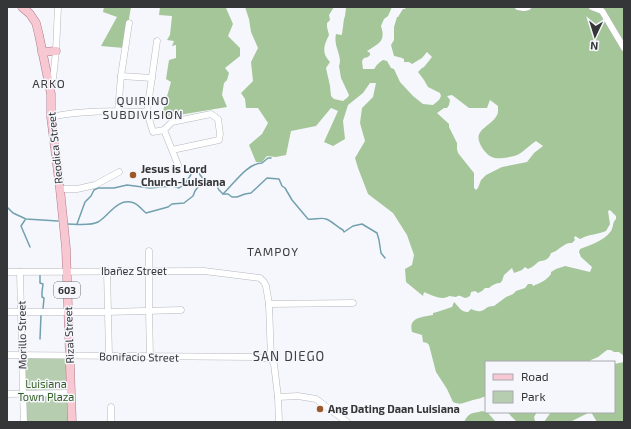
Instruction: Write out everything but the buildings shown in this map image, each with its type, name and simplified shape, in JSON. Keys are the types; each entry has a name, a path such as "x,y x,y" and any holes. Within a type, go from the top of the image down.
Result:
{"main road":[{"name":"Reodica Street","path":"22,7 30,14 36,23 40,35 51,94 50,117 63,223"},
{"path":"42,52 56,51"},
{"name":"Rizal Street","path":"63,223 66,248 72,422"}],"street":[{"path":"51,94 56,51 58,7"},
{"path":"518,7 528,7"},
{"path":"592,7 602,11 624,48"},
{"path":"118,111 121,76 129,23"},
{"path":"157,42 147,112 153,132 164,130 172,122 211,114 218,119 220,134 219,140 172,150"},
{"path":"121,76 152,78"},
{"path":"50,117 67,114 118,111 147,112"},
{"path":"164,130 178,165"},
{"path":"60,189 77,189 95,184 119,172"},
{"path":"149,251 148,311 150,357"},
{"name":"Ibañez Street","path":"7,272 204,270 260,278 266,286 269,304"},
{"path":"107,271 109,356"},
{"name":"Morillo Street","path":"20,272 24,422"},
{"path":"279,422 274,364 270,359 269,304 353,303"},
{"path":"7,312 68,313 181,310"},
{"name":"Bonifacio Street","path":"7,355 255,357 270,359"},
{"path":"7,394 70,393"},
{"path":"278,397 298,396 316,399 347,422"},
{"path":"111,407 111,422"}],"green space":[{"path":"104,7 131,7 124,48 101,46 117,17 103,12"},
{"path":"160,7 227,7 226,8 233,24 228,36 240,48 240,56 225,68 229,73 227,80 224,83 222,95 227,107 161,118 171,82 166,79 169,60 176,58 176,45 172,46 174,41 167,40 170,35 172,16 159,15"},
{"path":"245,7 334,7 329,15 330,20 327,23 329,35 324,52 330,62 326,68 331,96 334,99 343,101 349,95 341,78 339,66 340,59 335,39 336,34 342,34 346,7 392,7 381,26 383,36 382,39 378,44 367,51 370,55 362,61 363,69 374,69 383,60 387,61 391,68 394,69 400,82 413,96 423,104 433,105 439,100 441,96 440,93 428,87 418,72 432,57 427,52 422,58 412,64 409,62 404,62 404,59 400,57 394,56 391,45 394,40 394,27 397,17 406,7 624,7 624,356 619,352 607,350 590,361 485,361 485,396 458,404 453,402 436,372 429,345 423,342 422,335 412,332 412,323 421,317 433,315 433,313 452,307 454,302 464,311 468,312 471,309 481,311 488,307 494,306 516,291 525,288 528,284 532,284 533,286 545,280 551,272 565,266 590,272 592,267 581,257 579,252 580,249 605,237 611,231 616,216 610,210 608,211 610,224 606,231 580,239 575,236 575,240 572,243 566,244 551,253 548,259 538,262 528,269 525,267 514,273 512,268 504,275 500,283 494,284 489,288 485,288 478,293 475,291 471,292 470,296 466,298 460,296 449,296 440,298 424,292 423,296 406,282 405,269 412,265 414,255 407,235 393,213 368,194 355,158 365,141 360,123 362,108 373,97 376,83 370,83 363,93 348,105 343,121 345,139 333,146 324,142 338,111 331,108 316,126 291,131 286,155 276,157 267,156 262,162 256,162 249,145 262,134 268,123 258,108 246,108 245,99 241,93 253,81 251,62 258,48 251,32","holes":["452,95 469,108 487,108 490,100 498,106 498,112 494,120 483,129 479,137 480,144 487,154 492,157 503,158 521,153 536,141 543,146 534,153 527,162 502,167 486,175 481,180 476,190 474,188 474,173 458,153 457,143 449,124 437,113 444,108 447,108 450,100 447,96"]},
{"name":"Luisiana Town Plaza","path":"23,358 67,358 69,422 26,422"},
{"path":"624,362 624,422 597,422 592,413 615,413 615,364"},
{"path":"482,411 488,413 496,422 464,422 470,414"},
{"path":"509,413 536,413 534,417 534,422 517,422"},
{"path":"550,413 588,413 570,422 544,422"}],"waterway":[{"path":"77,224 85,202 94,190 98,188 114,188 127,185 150,188 172,186 179,188 185,184 195,168 207,184 216,184 223,194 246,170 256,164 262,163 268,158 271,158"},
{"path":"223,194 237,197 251,193 267,178 279,179 292,200 308,219 326,219 344,232 353,226 362,224 377,233 381,253 385,258"},
{"path":"67,224 87,224 98,222 118,205 128,202 134,203 146,213 168,207 172,204 184,203 193,196 200,185 207,184"},
{"path":"7,207 13,213 26,219 58,221"},
{"path":"25,220 21,226 30,247"},
{"path":"40,274 40,283 43,284 43,309"},
{"path":"40,339 41,315"}],"place":[{"name":"Jesus is Lord Church-Luisiana","path":"133,175"},
{"name":"Ang Dating Daan Luisiana","path":"320,409"}],"district":[{"name":"ARKO","path":"49,84"},
{"name":"QUIRINO SUBDIVISION","path":"143,108"},
{"name":"TAMPOY","path":"273,252"},
{"name":"SAN DIEGO","path":"289,356"}]}
